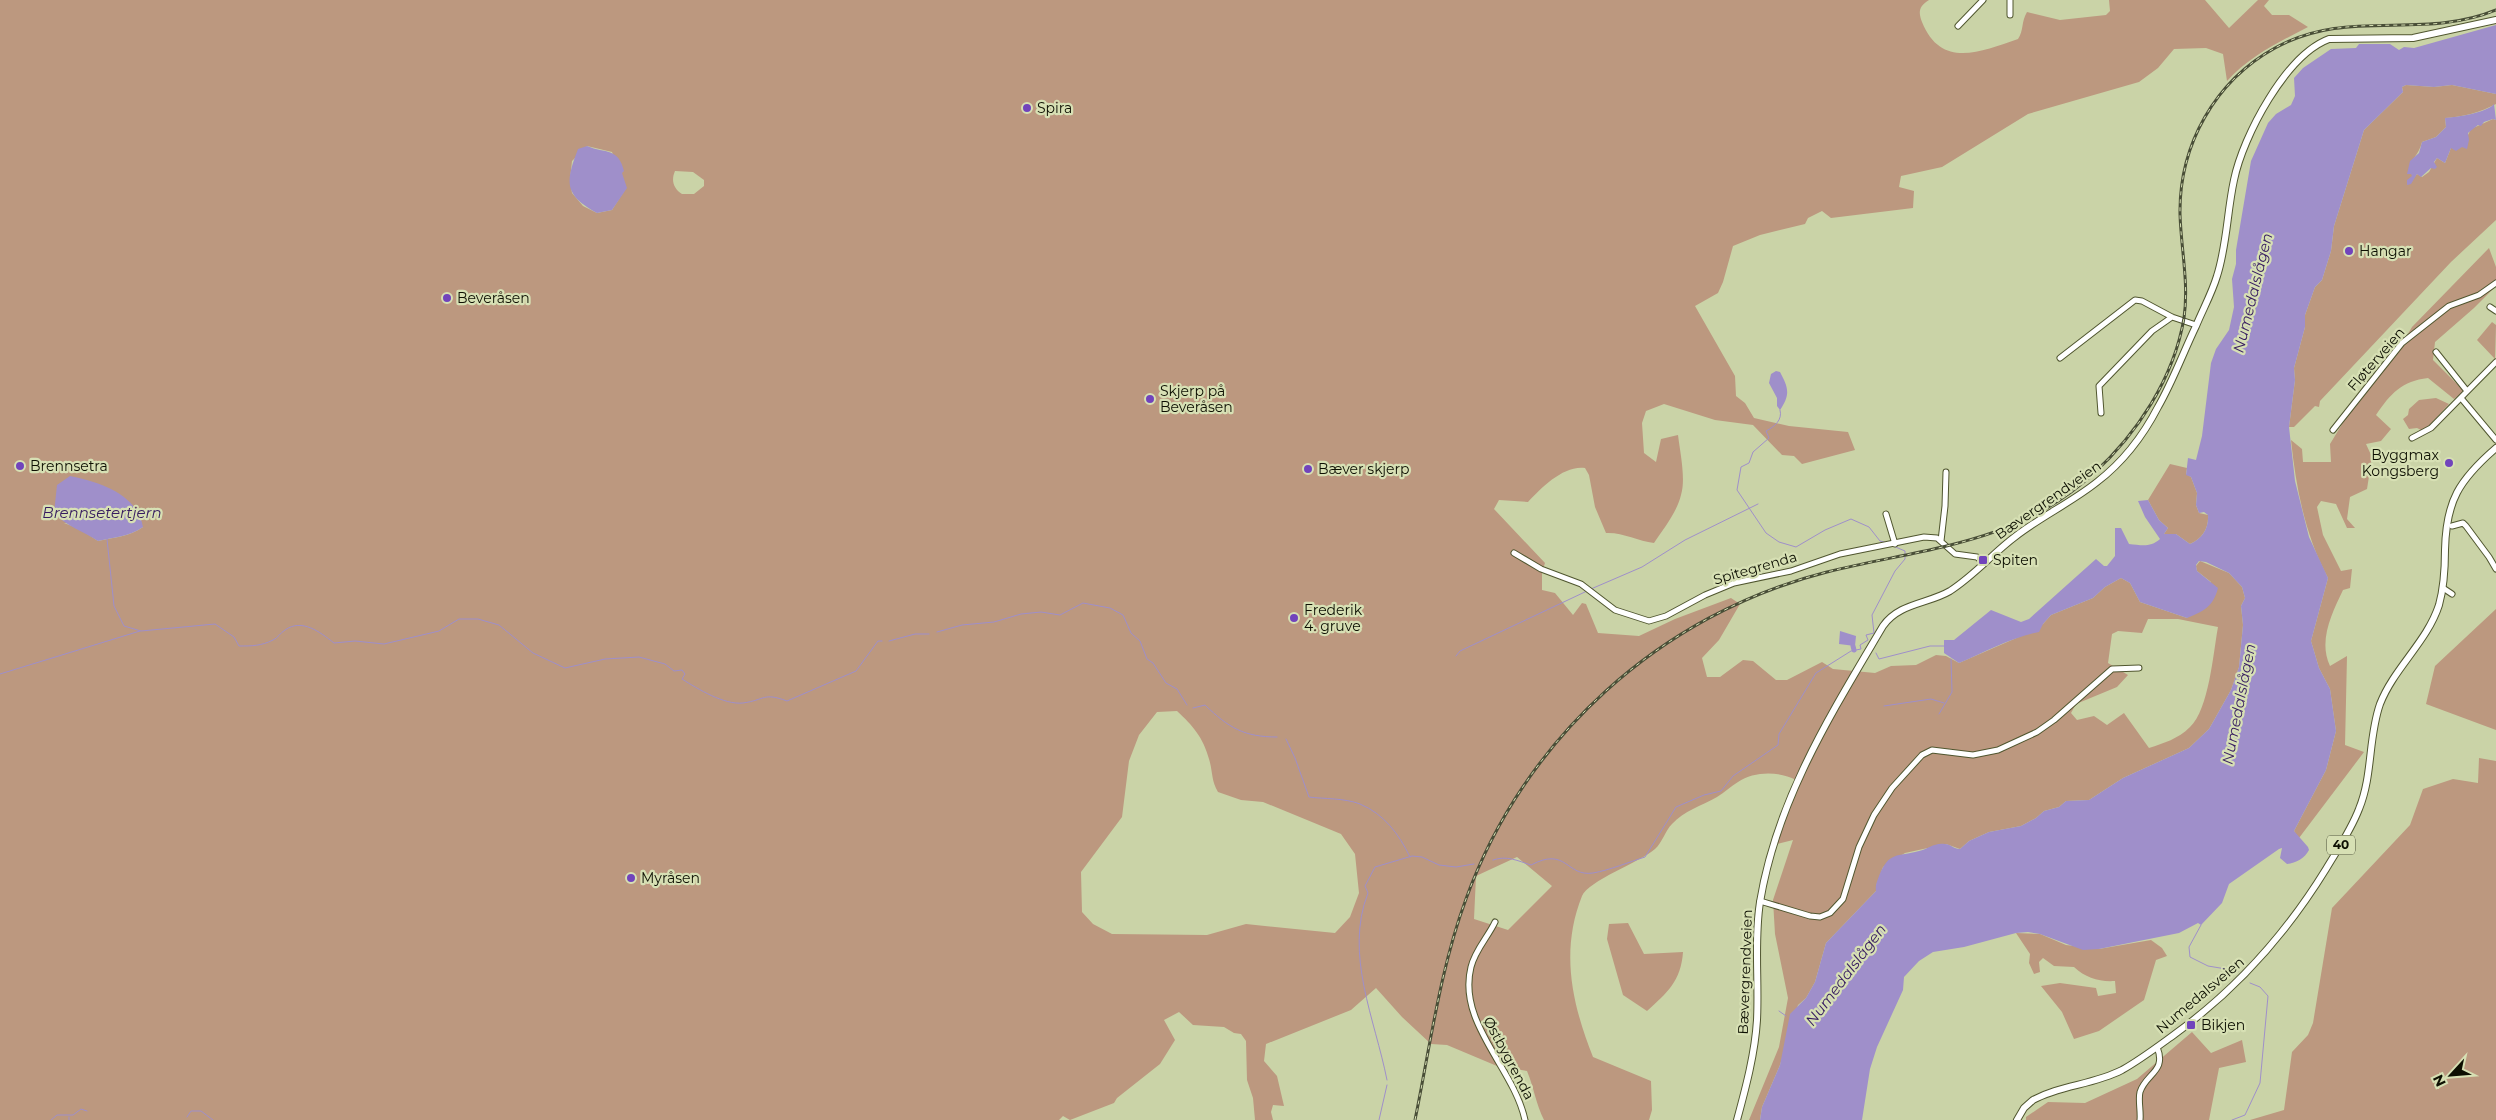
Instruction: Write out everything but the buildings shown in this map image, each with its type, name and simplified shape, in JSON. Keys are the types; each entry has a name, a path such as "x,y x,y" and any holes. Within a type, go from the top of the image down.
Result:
{"main road":[{"name":"Bævergrendveien","path":"1736,1120 1756,1034 1756,938 1760,901 1777,838 1810,752 1883,626 1901,610 1948,592 2015,536 2097,482 2123,458 2159,406 2219,270 2234,181 2243,150 2274,93 2303,54 2319,43 2329,39 2413,38 2496,20"},
{"name":"Numedalsveien","path":"2017,1120 2026,1105 2038,1097 2108,1077 2157,1047 2202,1013 2246,975 2289,925 2328,866 2351,826 2364,796 2376,721 2383,697 2430,625 2438,606 2443,588 2446,527 2450,504 2467,476 2496,448"}],"street":[{"path":"1958,26 1983,0"},
{"path":"2010,0 2010,16"},
{"name":"Fløterveien","path":"2333,430 2402,343 2449,306 2479,295 2496,283"},
{"path":"2060,358 2133,301 2142,301 2172,317 2196,325"},
{"path":"2490,307 2496,311"},
{"path":"2101,413 2099,386 2152,330 2172,317"},
{"path":"2436,352 2467,392"},
{"path":"2412,438 2431,428 2496,362"},
{"path":"2461,398 2496,440"},
{"path":"1946,472 1941,541 1955,554 1977,557 1984,563"},
{"path":"1886,514 1895,544"},
{"path":"2452,526 2463,523 2489,556 2496,569"},
{"name":"Spitegrenda","path":"1514,553 1541,568 1581,584 1615,610 1649,621 1661,618 1711,592 1734,583 1791,571 1840,554 1929,537 1941,541"},
{"path":"2443,588 2452,594"},
{"path":"1760,901 1810,916 1820,917 1830,913 1843,899 1859,847 1874,814 1892,788 1922,755 1932,750 1973,755 1998,750 2037,732 2054,720 2112,669 2139,668"},
{"name":"Østbygrenda","path":"1495,922 1471,969 1472,1010 1491,1049 1516,1090 1525,1120"},
{"path":"2140,1120 2140,1094 2146,1083 2158,1069 2161,1058 2157,1047"}],"shaded area":[{"path":"0,0 1929,0 1921,7 1920,15 1930,37 1940,46 1951,51 1963,53 1976,52 2018,39 2027,12 2060,20 2106,15 2110,11 2109,0 2205,0 2229,28 2258,0 2269,0 2264,6 2272,15 2289,15 2308,27 2255,57 2227,81 2223,54 2206,48 2174,49 2158,68 2139,82 2028,114 1942,167 1901,176 1899,187 1914,191 1913,208 1831,218 1822,211 1808,218 1805,224 1760,235 1733,246 1718,293 1695,306 1735,376 1736,396 1745,403 1754,418 1789,426 1848,432 1855,450 1802,464 1794,456 1782,455 1753,425 1715,420 1664,404 1646,411 1642,423 1644,453 1656,462 1661,439 1678,435 1683,481 1681,495 1676,508 1654,543 1606,533 1595,507 1589,475 1585,468 1577,468 1561,473 1528,502 1499,500 1494,509 1545,563 1542,572 1542,590 1555,593 1573,615 1582,603 1586,604 1598,633 1639,636 1675,619 1731,598 1740,604 1719,640 1702,658 1707,677 1720,677 1743,660 1753,661 1776,680 1787,680 1822,662 1833,669 1875,673 1891,666 1916,665 1936,655 1946,656 1959,663 2021,636 2043,624 2051,615 2093,598 2105,587 2121,578 2130,583 2140,602 2187,618 2211,582 2197,571 2196,566 2200,561 2229,573 2242,587 2245,598 2241,606 2243,625 2239,667 2231,690 2209,729 2189,748 2123,778 2089,800 2066,801 2059,807 2044,811 2021,826 1989,832 1969,841 1960,849 1946,844 1905,853 1883,867 1876,891 1826,943 1815,982 1806,998 1798,1005 1780,1065 1762,1107 1760,1120 1749,1120 1779,1047 1788,998 1775,934 1773,900 1793,840 1777,844 1796,780 1774,774 1759,774 1744,778 1717,797 1677,819 1655,849 1594,884 1582,896 1571,937 1570,957 1574,997 1579,1017 1593,1057 1651,1081 1652,1110 1649,1120 1544,1120 1527,1071 1497,1066 1447,1045 1431,1044 1402,1017 1376,988 1351,1010 1266,1044 1264,1061 1277,1076 1284,1106 1273,1105 1271,1112 1273,1120 1255,1120 1253,1098 1247,1080 1246,1041 1241,1034 1234,1033 1224,1027 1193,1025 1179,1012 1164,1020 1175,1040 1160,1064 1117,1098 1114,1103 1070,1120 1063,1116 1059,1120 0,1120","holes":["587,146 612,152 626,188 612,210 597,213 583,206 572,193 570,180 572,161","675,171 693,172 704,180 704,186 694,194 682,194 675,186 673,178","64,523 143,527 127,535 98,541 80,529","2148,619 2178,619 2218,627 2206,695 2196,719 2181,735 2149,748 2124,713 2107,725 2094,716 2077,720 2071,713 2076,704 2117,687 2128,675 2108,663 2112,634 2118,631 2142,633","1177,711 1193,727 1204,744 1214,784 1218,792 1241,800 1263,802 1341,834 1355,854 1359,893 1350,917 1335,933 1246,924 1207,935 1112,934 1093,924 1082,912 1081,872 1122,817 1129,761 1139,735 1157,712","1517,857 1552,886 1508,930 1474,919 1476,876"]},
{"path":"2406,85 2434,87 2452,85 2496,94 2496,104 2490,107 2478,112 2445,118 2446,127 2436,137 2422,142 2408,174 2412,174 2412,180 2417,174 2422,177 2429,172 2437,158 2445,163 2451,148 2462,147 2471,129 2493,119 2496,120 2496,220 2451,262 2320,401 2319,407 2315,406 2294,427 2289,427 2295,380 2294,368 2305,327 2305,315 2315,287 2322,280 2331,251 2334,226 2364,130 2403,92 2402,87"},
{"path":"2489,248 2496,267 2496,286 2435,342 2433,360 2464,391 2454,399 2428,378 2411,382 2398,389 2376,415 2391,429 2381,441 2366,444 2372,457 2367,489 2350,497 2347,519 2355,528 2347,528 2336,504 2321,501 2317,507 2323,535 2341,571 2352,569 2350,588 2343,590 2335,608 2328,627 2325,647 2330,666 2347,656 2345,745 2364,752 2299,838 2294,831 2326,770 2336,731 2330,689 2319,668 2311,641 2328,578 2313,545 2303,511 2291,440 2302,449 2303,462 2331,462 2330,444 2355,403 2399,349 2412,327"},
{"path":"2492,322 2496,325 2495,359 2477,340"},
{"path":"2436,398 2449,404 2428,427 2421,430 2417,428 2409,429 2403,419 2408,415 2409,409 2419,400"},
{"path":"2170,464 2187,468 2186,474 2191,477 2197,493 2196,505 2199,513 2208,515 2204,532 2190,544 2176,534 2164,534 2168,528 2159,520 2148,500"},
{"path":"2496,609 2496,730 2426,704 2435,666"},
{"path":"2479,758 2496,761 2496,1120 2250,1120 2284,1110 2292,1052 2308,1035 2313,1023 2332,908 2410,825 2423,789 2453,779 2478,783"},
{"path":"1628,923 1644,954 1683,952 1682,962 1672,986 1647,1011 1623,995 1607,939 1609,924"},
{"path":"2016,933 2040,934 2066,945 2099,949 2151,940 2162,948 2167,956 2156,960 2144,1000 2099,1031 2074,1039 2062,1012 2041,986 2060,983 2096,988 2098,996 2116,993 2115,981 2093,979 2074,967 2054,966 2043,958 2039,962 2040,972 2034,974 2029,963 2030,954"},
{"path":"2192,1032 2211,1053 2242,1040 2246,1062 2219,1068 2209,1120 2026,1120 2026,1117 2048,1102 2085,1103 2137,1079"}],"water":[{"name":"Numedalslågen","path":"2496,25 2496,94 2452,85 2434,87 2406,85 2402,87 2403,92 2364,130 2334,226 2331,251 2322,280 2315,287 2305,315 2305,327 2294,368 2295,380 2289,427 2295,481 2309,537 2328,578 2311,641 2319,668 2330,689 2336,731 2326,770 2294,831 2308,847 2307,853 2300,860 2287,864 2280,858 2282,848 2279,849 2229,884 2222,903 2201,925 2198,923 2179,933 2099,949 2083,950 2040,934 2028,932 1933,952 1919,961 1904,977 1903,990 1877,1047 1870,1069 1862,1120 1760,1120 1762,1107 1780,1065 1790,1014 1806,998 1815,982 1826,943 1876,891 1879,876 1886,862 1894,856 1922,850 1938,844 1947,844 1960,849 1969,841 1989,832 2021,826 2044,811 2059,807 2066,801 2089,800 2123,778 2189,748 2209,729 2231,690 2239,667 2243,625 2241,606 2245,598 2242,587 2229,573 2206,562 2199,561 2196,565 2197,571 2218,588 2216,594 2207,608 2187,618 2140,602 2130,583 2121,578 2105,587 2093,598 2051,615 2039,632 2008,642 1959,663 1944,653 1944,640 1954,640 1991,610 2021,622 2029,619 2096,559 2104,566 2107,566 2115,556 2115,528 2121,528 2129,544 2145,545 2156,542 2160,539 2145,517 2138,501 2148,500 2159,520 2168,528 2164,534 2176,534 2190,544 2201,536 2206,529 2208,515 2204,512 2199,513 2196,505 2197,493 2191,477 2186,475 2188,458 2196,460 2202,436 2211,363 2216,349 2229,330 2234,307 2232,279 2236,264 2236,250 2251,161 2268,123 2276,114 2291,105 2295,96 2294,78 2303,68 2331,49 2356,48 2359,44 2390,44 2399,50 2404,47 2414,48"},
{"path":"2494,104 2496,120 2484,122 2481,126 2478,125 2468,133 2467,149 2462,147 2456,151 2451,148 2445,163 2437,158 2434,162 2437,167 2435,169 2431,168 2421,177 2417,174 2411,184 2407,185 2407,180 2412,176 2407,174 2410,161 2419,153 2422,142 2436,137 2446,127 2445,118 2464,116 2485,110"},
{"path":"587,146 610,152 621,163 627,188 612,210 597,213 578,200 570,187 571,171 578,149"},
{"path":"1776,371 1780,372 1787,391 1786,399 1780,410 1777,406 1777,398 1769,383 1771,374"},
{"name":"Brennsetertjern","path":"70,476 105,486 115,491 133,506 143,527 127,535 98,541 64,521 54,513 57,485"},
{"path":"1840,631 1856,636 1855,646 1839,644"}],"waterway":[{"path":"1780,410 1779,420 1766,431 1769,438 1753,452 1749,463 1741,467 1737,490 1766,533 1779,542 1796,547 1825,530 1851,519 1869,527 1880,541 1888,543"},
{"path":"1591,589 1642,567 1685,540 1758,504"},
{"path":"107,539 114,606 124,626 141,631 215,624 234,637 239,646 252,646 264,643 275,639 285,630 298,625 311,628 334,643 355,641 384,644 439,631 459,619 478,619 499,625 533,653 565,668 605,659 639,657 665,664 674,671 682,670 685,674 682,679 711,696 728,702 743,703 768,697 787,701 856,671 878,641 882,641"},
{"path":"1493,860 1508,858 1531,865 1543,860 1552,859 1559,860 1577,871 1593,873 1645,857 1676,807 1704,795 1721,791 1733,776 1778,745 1779,734 1816,673 1851,651 1861,649 1860,645 1868,640 1866,635 1874,633 1872,615 1895,571 1905,559 1905,551 1891,545"},
{"path":"1456,656 1460,651 1587,591"},
{"path":"937,632 962,625 994,622 1021,614 1041,612 1060,615 1083,603 1110,608 1123,615 1131,633 1140,641 1147,659 1153,663 1166,683 1177,689 1187,705"},
{"path":"0,674 140,631"},
{"path":"889,641 915,634 929,634"},
{"path":"1853,646 1854,650"},
{"path":"1876,653 1879,659 1930,646 1944,646"},
{"path":"1939,714 1952,692 1951,659"},
{"path":"1884,706 1931,699 1944,703"},
{"path":"1193,708 1205,705 1222,720 1238,730 1265,737 1277,737"},
{"path":"1286,739 1309,797 1348,801 1369,808 1396,833 1410,857"},
{"path":"1387,1080 1369,1010 1360,963 1359,939 1361,916 1368,893 1365,886 1375,867 1412,856 1422,857 1439,865 1456,867 1474,864"},
{"path":"2201,925 2189,947 2190,957 2208,966 2238,971"},
{"path":"2232,1120 2245,1115 2260,1083 2268,996 2260,987 2250,983"},
{"path":"1779,1011 1786,1016"},
{"path":"1379,1120 1387,1085"},
{"path":"51,1120 57,1115 73,1115 81,1109 87,1111"},
{"path":"187,1117 191,1111 201,1111 213,1120"}],"railway":[{"path":"1415,1120 1442,980 1466,899 1491,840 1524,786 1562,736 1606,691 1655,651 1709,618 1766,592 1827,572 1967,541 2000,530 2032,516 2063,498 2093,474 2124,441 2151,404 2172,362 2184,318 2186,292 2180,214 2181,188 2194,140 2218,97 2235,78 2254,62 2275,48 2303,36 2330,29 2358,26 2440,23 2468,19 2496,10"}],"place":[{"name":"Spira","path":"1027,108"},
{"name":"Hangar","path":"2349,251"},
{"name":"Beveråsen","path":"447,298"},
{"name":"Skjerp på Beveråsen","path":"1150,399"},
{"name":"Byggmax Kongsberg","path":"2449,463"},
{"name":"Brennsetra","path":"20,466"},
{"name":"Bæver skjerp","path":"1308,469"},
{"name":"Spiten","path":"1983,560"},
{"name":"Frederik 4. gruve","path":"1294,618"},
{"name":"Myråsen","path":"631,878"},
{"name":"Bikjen","path":"2191,1025"}]}
